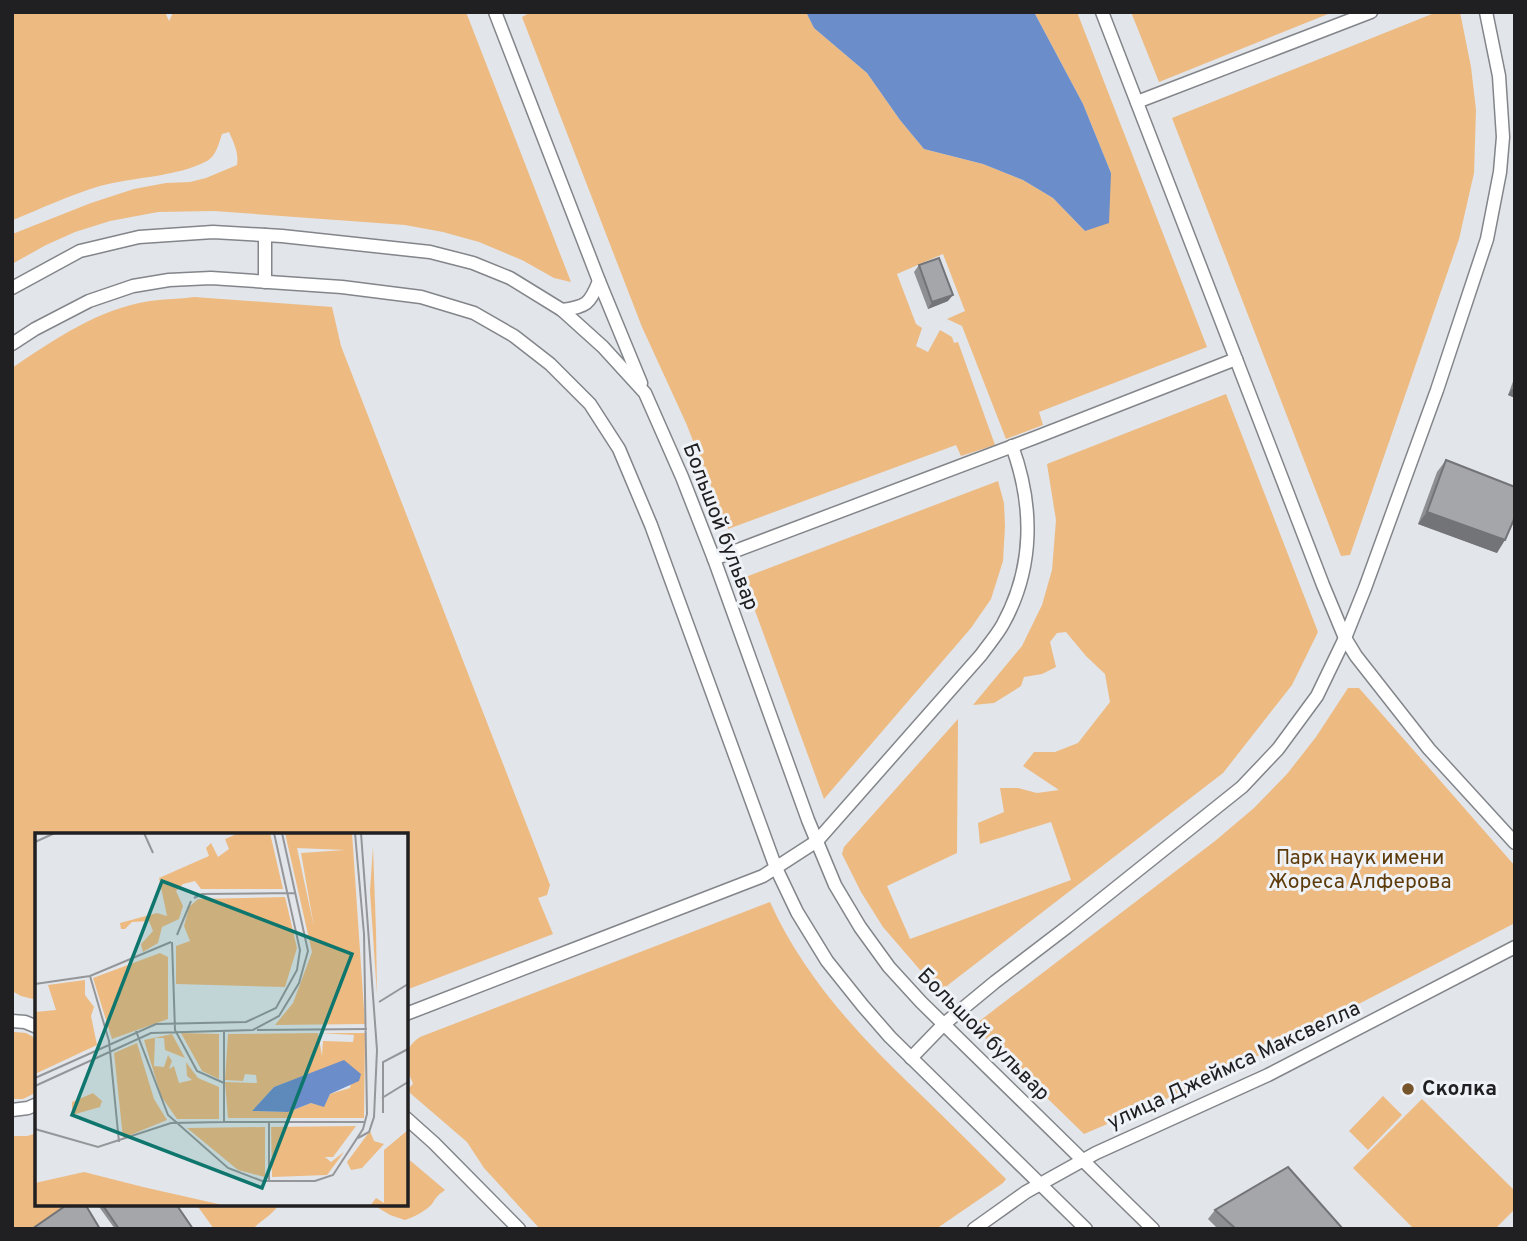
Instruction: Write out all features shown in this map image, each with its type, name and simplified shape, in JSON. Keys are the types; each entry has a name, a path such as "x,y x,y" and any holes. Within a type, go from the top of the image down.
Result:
{"street":[{"path":"495,12 645,393"},
{"path":"1102,12 1345,638 1429,749 1515,843"},
{"path":"1137,103 1371,12"},
{"path":"911,1058 944,1024 995,982 1242,787 1278,750 1317,696 1345,638 1437,390 1487,239 1500,172 1503,137 1499,76 1486,12"},
{"name":"Большой бульвар","path":"12,288 80,251 139,237 213,232 430,252 473,263 510,278 562,310 603,347 645,393 714,559 808,820 835,885 860,927 889,967 944,1024 1153,1229"},
{"path":"265,235 265,282"},
{"path":"12,344 89,301 133,286 169,280 211,278 342,287 421,297 474,313 514,336 541,357 590,404 619,449 651,525 776,868 797,912 827,961 890,1037 1086,1229"},
{"path":"562,310 576,308 593,298 599,281"},
{"path":"714,559 1236,359"},
{"path":"408,1013 763,876 817,841 981,655 1002,625 1019,586 1027,548 1027,505 1012,446"},
{"name":"улица Джеймса Максвелла","path":"974,1229 1026,1192 1084,1160 1268,1075 1515,947"},
{"path":"12,1011 29,1025"},
{"path":"12,1110 35,1105"},
{"path":"408,1120 519,1229"}],"green space":[{"path":"12,12 165,12 169,21 171,12 466,12 571,282 554,278 522,260 479,242 443,232 405,225 214,211 158,212 110,221 75,232 12,264 12,233 134,189 206,178 237,165 237,161 236,148 229,132 222,134 210,159 195,166 169,174 100,186 12,222"},
{"path":"531,12 806,12 814,28 867,73 924,149 983,164 1023,180 1053,198 1085,231 1111,173 1083,104 1034,12 1077,12 1207,347 1039,412 1043,425 1006,439 962,326 947,319 965,311 943,254 897,274 916,324 922,328 916,346 928,352 940,330 952,337 954,343 958,342 995,445 961,456 956,445 728,529 686,423 642,327 522,17"},
{"path":"1131,12 1333,12 1159,82"},
{"path":"1437,12 1460,12 1476,110 1474,173 1459,239 1350,555 1341,556 1172,118"},
{"path":"194,297 332,307 341,346 550,885 547,895 538,898 553,934 408,989 408,833 35,833 35,1000 12,991 12,368 61,336 95,318 150,301"},
{"path":"1226,394 1318,632 1292,685 1223,773 939,992 883,927 842,854 844,847 958,719 957,853 887,886 910,939 1071,880 1051,822 980,844 978,823 1004,812 1000,788 1018,788 1037,793 1059,790 1023,766 1034,752 1055,752 1078,743 1110,702 1105,674 1066,632 1057,633 1050,642 1056,667 1042,674 1024,677 1021,686 994,703 973,705 1022,646 1042,605 1052,570 1056,520 1047,464"},
{"path":"998,481 1004,503 1003,561 991,599 971,628 824,799 743,578"},
{"name":"Парк наук имени Жореса Алферова","path":"1348,688 1359,688 1515,866 1515,923 1262,1054 1084,1134 973,1026 1215,841 1254,808 1287,774 1316,737"},
{"path":"770,902 799,955 854,1027 1006,1179 936,1229 540,1229 484,1168 467,1142 410,1093 409,1088 413,1084 408,1073 408,1051 420,1037"},
{"path":"12,1033 26,1033 35,1038 35,1093 23,1099 12,1099"},
{"path":"1383,1096 1402,1115 1368,1150 1349,1131"},
{"path":"1422,1099 1515,1191 1515,1209 1495,1229 1414,1229 1353,1168"},
{"path":"35,1134 35,1206 67,1206 35,1229 12,1229 12,1136"},
{"path":"408,1159 445,1190 427,1209 405,1220 375,1206 408,1206"},
{"path":"197,1206 278,1206 253,1229 214,1229"}],"water":[{"path":"806,12 1034,12 1083,104 1111,173 1109,223 1085,231 1053,198 1023,180 983,164 924,149 867,73 814,28"}],"building":[{"path":"939,258 953,295 932,302 919,265"},
{"path":"1446,460 1515,487 1515,517 1505,540 1427,512"},
{"path":"1288,1167 1343,1229 1236,1229 1215,1210"},
{"path":"65,1206 86,1206 100,1229 32,1229"},
{"path":"103,1206 177,1206 193,1229 119,1229"}],"place":[{"name":"Сколка","path":"1408,1089"}]}
